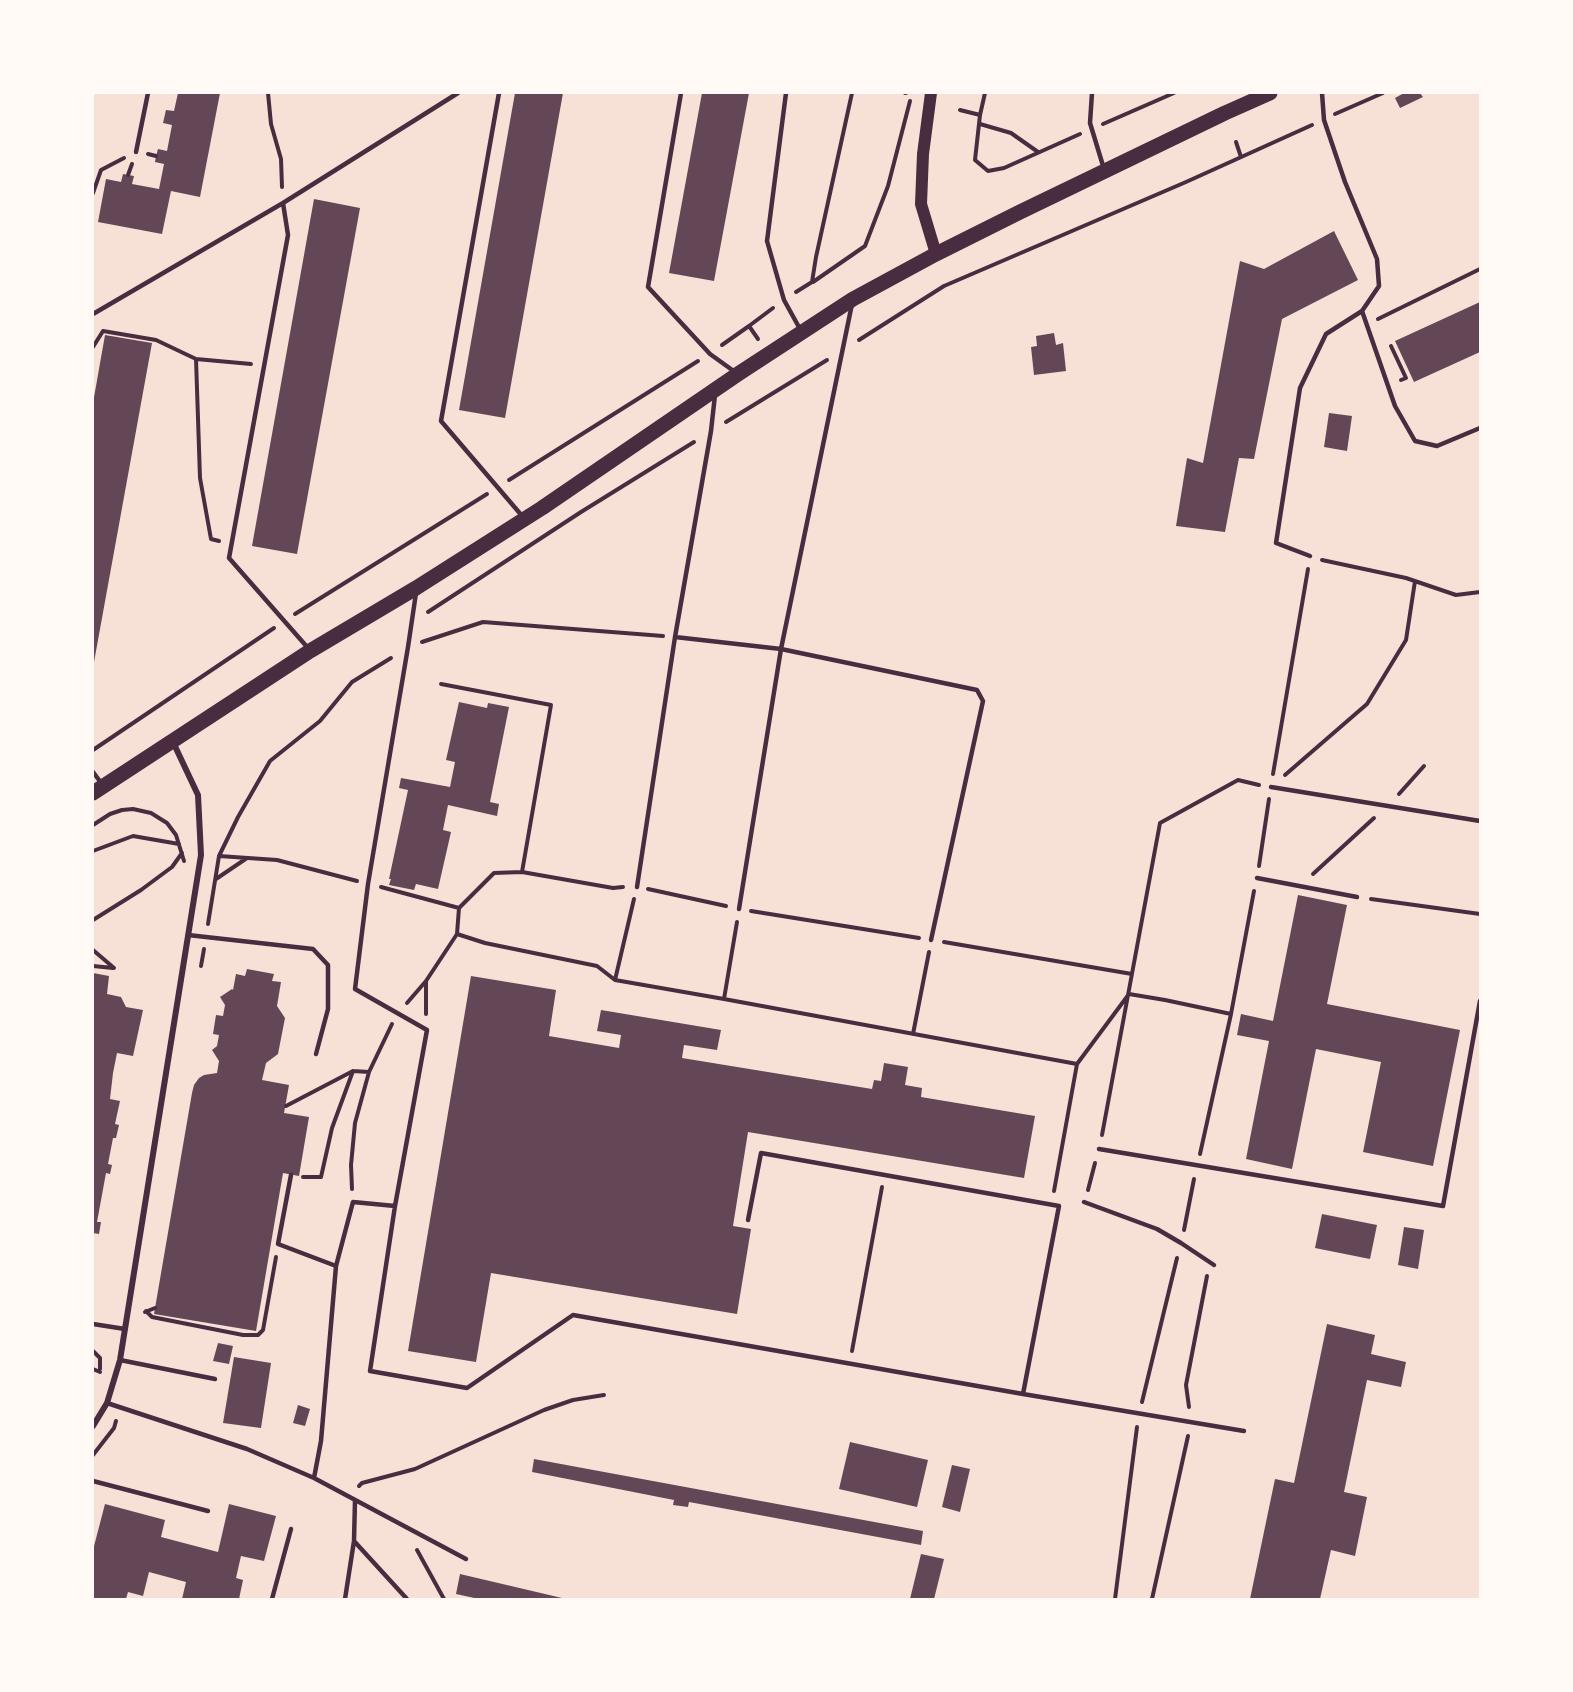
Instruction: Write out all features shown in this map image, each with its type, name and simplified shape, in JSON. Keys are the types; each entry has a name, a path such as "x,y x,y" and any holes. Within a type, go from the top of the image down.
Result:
{"main road":[{"path":"931,93 922,154 921,204 936,254"},
{"path":"98,789 310,651 525,519 853,299 936,254 1105,170 1270,93"}],"street":[{"path":"93,1426 107,1403 120,1360 201,855 198,795 173,742"}],"lane":[{"path":"136,152 148,93"},
{"path":"93,314 283,203 458,93"},
{"path":"499,93 441,422 525,519"},
{"path":"681,93 648,287 710,354 738,374"},
{"path":"786,93 768,241 784,300 801,332"},
{"path":"1092,93 1090,123 1105,170"},
{"path":"1310,556 1276,543 1300,388 1326,334 1362,311 1379,286 1377,259 1345,182 1323,120 1322,93"},
{"path":"283,203 288,234 229,558 310,651"},
{"path":"739,909 781,649 853,299"},
{"path":"1362,311 1395,406 1415,441 1437,446 1480,428"},
{"path":"637,887 716,389"},
{"path":"416,588 368,884 355,989 426,1030 369,1371 466,1388 573,1315 1244,1431"},
{"path":"675,637 781,649 977,690 983,700 931,940"},
{"path":"93,772 98,789"},
{"path":"1271,787 1480,821"},
{"path":"1257,878 1357,897"},
{"path":"188,935 313,949 328,965 328,1009 316,1054"},
{"path":"1099,1149 1443,1206 1480,1001"},
{"path":"748,1220 760,1153 1059,1206 1023,1394"},
{"path":"291,1175 278,1244 336,1266"},
{"path":"315,1478 321,1441 336,1266 353,1202 395,1206"},
{"path":"1084,1202 1157,1229 1214,1265"},
{"path":"93,1323 125,1329"},
{"path":"120,1360 216,1379"},
{"path":"107,1403 247,1449 315,1478 466,1559"},
{"path":"93,1481 208,1511"},
{"path":"345,1599 354,1541 353,1499"},
{"path":"272,1599 291,1529"},
{"path":"354,1541 407,1599"}],"path":[{"path":"268,93 272,124 281,159 283,203"},
{"path":"816,257 852,93"},
{"path":"980,124 1011,133 1038,152 1004,168 988,171 975,160 980,115 985,93"},
{"path":"1036,247 1383,93"},
{"path":"812,282 865,246 888,186 908,94"},
{"path":"960,110 980,115"},
{"path":"1236,142 1241,157"},
{"path":"93,193 101,170 136,152"},
{"path":"1379,318 1480,269"},
{"path":"93,750 285,621 710,354 749,326 762,345"},
{"path":"93,347 103,331 156,340 195,359 243,362"},
{"path":"195,359 200,478 211,540"},
{"path":"1181,1243 1231,1014 1257,878 1310,556"},
{"path":"1323,560 1415,581 1456,595 1480,592"},
{"path":"1271,787 1367,704 1406,640 1415,581"},
{"path":"459,908 277,860 219,856 270,761 320,721 352,682 408,647 483,622 675,637"},
{"path":"441,684 551,705 522,872"},
{"path":"1300,886 1388,806 1424,766"},
{"path":"1084,1202 1099,1149 1160,823 1238,780 1271,787"},
{"path":"93,825 122,810 133,809 151,813 167,823 176,835 186,871"},
{"path":"93,851 133,836 180,844"},
{"path":"93,920 141,890 172,867 182,853"},
{"path":"216,880 248,858"},
{"path":"426,1030 426,981 457,934 459,908 494,873 522,872 613,888 637,887 739,909 1132,974"},
{"path":"615,980 637,887"},
{"path":"1357,897 1480,914"},
{"path":"724,999 739,909"},
{"path":"457,934 485,943 597,966 615,980 1077,1064"},
{"path":"913,1034 931,940"},
{"path":"93,950 114,968 93,966"},
{"path":"1129,994 1231,1014"},
{"path":"1052,1204 1077,1064 1129,994"},
{"path":"286,1106 353,1071 369,1072 355,1123 351,1165 353,1202"},
{"path":"288,1188 303,1177 321,1177 332,1128 353,1071"},
{"path":"850,1363 884,1174"},
{"path":"146,1311 152,1317 243,1335 258,1335 263,1330 278,1244"},
{"path":"139,1314 155,1308"},
{"path":"93,1369 100,1372"},
{"path":"353,1499 362,1483 416,1469 544,1410 573,1400 604,1395"},
{"path":"403,1525 444,1599"}],"building":[{"path":"178,93 220,93 200,197 171,191 162,234 98,222 106,179 121,182 123,174 134,176 132,184 159,189 164,164 155,162 156,156 158,149 167,151 172,125 163,123 166,110 174,111"},
{"path":"515,93 563,93 505,418 459,410"},
{"path":"702,93 749,93 714,281 669,273"},
{"path":"1404,93 1420,93 1423,97 1400,108 1395,98"},
{"path":"314,199 360,208 297,554 252,546"},
{"path":"1334,231 1358,280 1282,319 1254,459 1239,458 1225,532 1176,526 1187,458 1203,463 1240,261 1264,269"},
{"path":"1480,302 1480,352 1414,382 1395,341"},
{"path":"1054,333 1056,345 1063,343 1066,371 1034,375 1031,347 1037,346 1036,336"},
{"path":"105,335 152,343 94,662 93,403"},
{"path":"1329,413 1352,416 1347,451 1324,447"},
{"path":"459,702 487,708 488,703 509,707 490,802 499,804 497,816 448,805 443,830 451,832 438,889 416,884 414,890 389,885 408,790 399,788 401,778 450,787 455,762 446,760"},
{"path":"1298,895 1347,905 1327,1004 1460,1030 1433,1166 1363,1152 1381,1062 1316,1049 1292,1169 1246,1159 1269,1041 1237,1035 1241,1014 1273,1021"},
{"path":"247,969 274,974 272,981 281,982 277,1006 285,1018 278,1054 266,1063 262,1080 289,1085 284,1113 309,1117 299,1176 283,1173 256,1331 154,1314 194,1085 204,1075 217,1073 219,1061 212,1050 217,1046 219,1035 213,1034 216,1015 223,1016 225,1005 220,997 233,990 236,974 245,976"},
{"path":"93,973 109,976 107,994 121,997 126,1007 143,1010 133,1056 117,1053 113,1073 110,1099 120,1101 115,1124 119,1125 116,1138 113,1138 108,1164 112,1165 110,1174 106,1173 97,1222 101,1222 99,1234 93,1233"},
{"path":"471,976 556,990 549,1036 619,1048 621,1035 597,1031 601,1010 721,1030 717,1050 684,1045 682,1058 872,1089 874,1080 881,1081 884,1063 908,1067 905,1085 922,1088 921,1097 1035,1116 1024,1178 748,1132 733,1226 751,1229 737,1314 491,1273 476,1362 408,1351"},
{"path":"1322,1214 1377,1225 1370,1259 1315,1248"},
{"path":"1404,1227 1424,1230 1418,1269 1398,1265"},
{"path":"1327,1324 1375,1335 1371,1354 1406,1362 1401,1387 1367,1380 1344,1492 1367,1497 1355,1556 1331,1550 1320,1599 1250,1599 1275,1479 1294,1483"},
{"path":"218,1343 233,1346 229,1364 213,1361"},
{"path":"234,1357 271,1363 261,1428 223,1423"},
{"path":"298,1405 310,1409 305,1426 293,1423"},
{"path":"850,1442 928,1460 917,1507 839,1489"},
{"path":"534,1459 923,1531 921,1545 689,1502 688,1507 673,1505 674,1500 532,1472"},
{"path":"952,1465 970,1469 960,1512 942,1507"},
{"path":"105,1504 165,1520 161,1537 218,1552 229,1504 276,1516 264,1561 241,1556 236,1578 243,1580 239,1599 182,1599 186,1582 149,1572 143,1596 128,1592 126,1599 93,1599 93,1550"},
{"path":"921,1554 944,1559 934,1599 910,1599"},
{"path":"460,1574 562,1599 479,1599 456,1594"}]}
